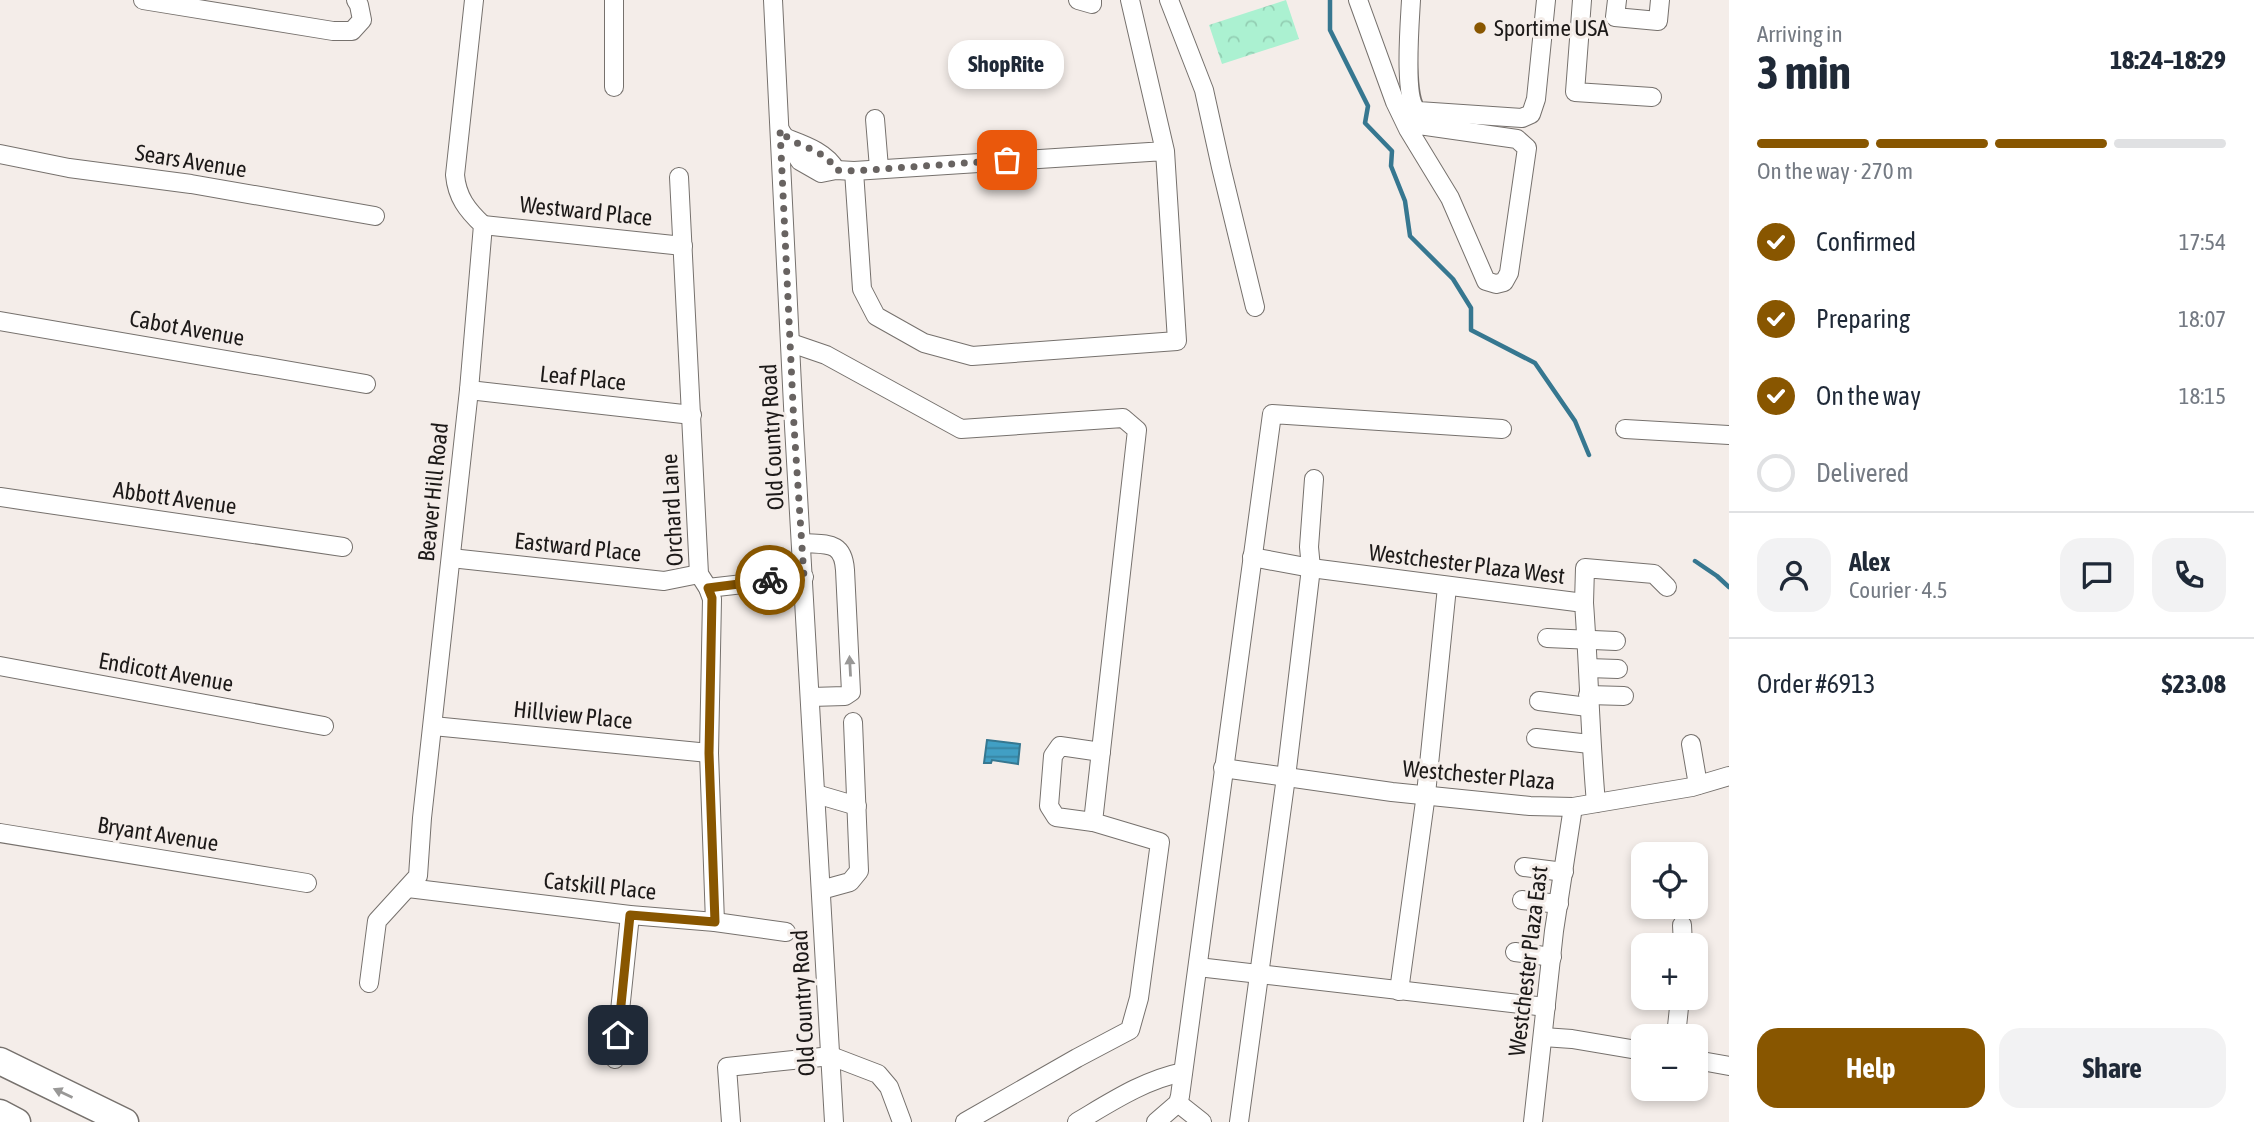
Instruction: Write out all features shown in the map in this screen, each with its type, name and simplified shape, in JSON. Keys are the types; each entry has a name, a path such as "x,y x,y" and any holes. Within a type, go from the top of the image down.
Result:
{"highway":[{"path":"0,1061 125,1122"},
{"path":"0,1113 17,1122"}],"street":[{"path":"143,0 333,31 352,31 362,20 358,3"},
{"path":"474,0 455,175 459,196 483,225"},
{"path":"614,0 614,87"},
{"name":"Old Country Road","path":"773,0 783,134 794,426 834,1122"},
{"path":"1078,0 1092,4 1092,0"},
{"path":"854,171 862,289 876,316 924,343 972,355 986,355 1177,341 1166,150 1130,0"},
{"path":"1169,0 1204,90 1255,307"},
{"path":"1358,0 1395,102 1405,123 1450,198 1486,281 1496,284 1504,282 1509,273 1527,148 1517,139 1405,123"},
{"path":"1411,0 1408,49 1413,108 1418,111 1522,118 1531,114 1536,99 1546,0"},
{"path":"1582,0 1575,92 1652,97"},
{"path":"1617,0 1615,17 1658,21 1660,0"},
{"path":"875,119 879,168"},
{"path":"783,134 800,161 821,173 1166,150"},
{"name":"Sears Avenue","path":"0,154 69,168 191,184 375,216"},
{"name":"Orchard Lane","path":"679,177 704,581 712,598 709,753 715,922"},
{"name":"Westward Place","path":"483,225 683,246"},
{"name":"Beaver Hill Road","path":"369,983 377,921 418,876 469,390 483,225"},
{"name":"Cabot Avenue","path":"0,321 366,384"},
{"path":"791,343 826,355 961,429 1123,418 1137,430 1093,822"},
{"name":"Leaf Place","path":"469,390 692,415"},
{"path":"1156,1122 1178,1103 1272,414 1502,429"},
{"path":"1625,429 1729,435"},
{"path":"1239,1122 1286,777 1311,568 1309,547 1314,479"},
{"name":"Abbott Avenue","path":"0,497 343,547"},
{"path":"802,543 832,547 842,553 848,623 851,692 845,696 811,697"},
{"name":"Westchester Plaza West","path":"1252,557 1447,587 1584,603 1590,744 1596,803"},
{"name":"Eastward Place","path":"451,558 664,581 804,577"},
{"path":"1584,603 1585,568 1654,574 1667,587"},
{"path":"1399,991 1426,794 1447,587"},
{"path":"1547,638 1616,641"},
{"name":"Endicott Avenue","path":"0,666 324,726"},
{"path":"1588,668 1618,669"},
{"path":"1539,701 1588,701 1624,696"},
{"path":"821,890 850,882 859,871 853,722"},
{"name":"Hillview Place","path":"433,726 709,753"},
{"path":"1536,738 1590,744"},
{"path":"1690,744 1698,785"},
{"path":"965,1122 1130,1030 1139,998 1160,842 1093,822 1056,817 1049,806 1053,756 1059,747 1101,752"},
{"name":"Westchester Plaza","path":"1223,768 1392,792 1530,806 1573,807 1698,785 1729,776"},
{"path":"816,794 857,806"},
{"name":"Westchester Plaza East","path":"1533,1122 1573,807"},
{"name":"Bryant Avenue","path":"0,833 307,883"},
{"path":"1524,867 1563,872"},
{"name":"Catskill Place","path":"408,888 786,932"},
{"path":"1522,900 1559,904"},
{"path":"615,1059 630,915"},
{"path":"1682,925 1682,933"},
{"path":"1515,952 1552,957"},
{"path":"1198,967 1546,1007"},
{"path":"1543,1037 1631,1049"},
{"path":"731,1122 727,1067 831,1056 878,1074 889,1087 902,1122"},
{"path":"1708,1062 1729,1066"},
{"path":"1077,1122 1145,1083 1183,1072"},
{"path":"1178,1103 1202,1122"}],"green space":[{"path":"1286,0 1299,39 1222,64 1209,25"}],"water":[{"path":"987,740 1020,744 1018,764 992,760 991,763 984,763"}],"waterway":[{"path":"1330,0 1330,30 1368,106 1365,123 1392,151 1391,166 1405,201 1410,236 1453,279 1471,308 1471,330 1535,363 1575,421 1589,455"},
{"path":"1695,561 1729,587"}],"way so far":[{"path":"770,580 804,577 780,130 786,138 808,146 831,160 836,170 1007,160"}],"place":[{"name":"Sportime USA","path":"1480,28"},
{"name":"ShopRite","path":"1007,160"}],"route":[{"path":"618,1035 630,915 715,922 709,753 712,598 708,588 770,580"}]}
